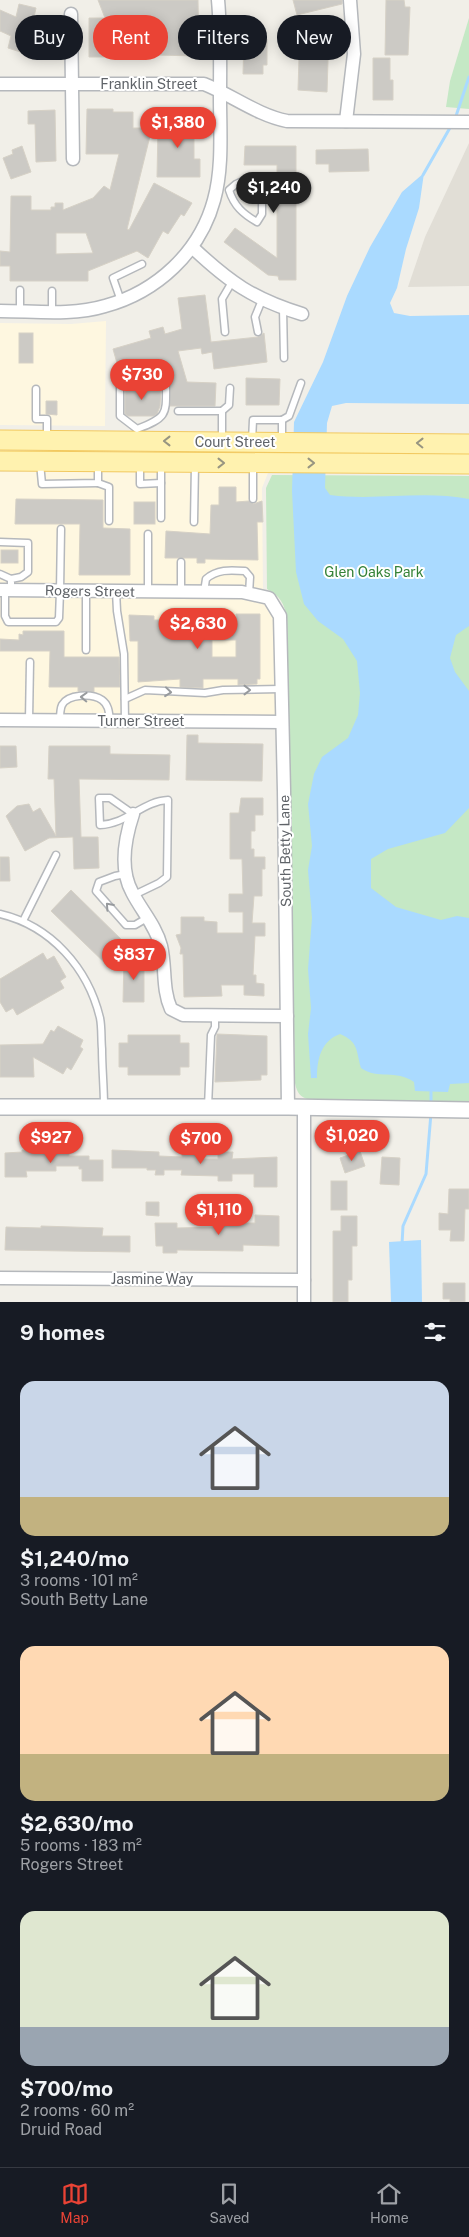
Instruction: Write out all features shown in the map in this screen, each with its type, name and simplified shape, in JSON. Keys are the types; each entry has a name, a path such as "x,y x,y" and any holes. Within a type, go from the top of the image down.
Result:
{"main road":[{"name":"Court Street","path":"0,440 55,440 137,435 222,442 469,444"},
{"path":"0,450 24,450 55,440"},
{"name":"Court Street","path":"0,461 469,464"}],"street":[{"path":"0,311 72,311 104,307 121,301 154,284 173,269 192,247 204,225 214,200 219,163 218,0"},
{"path":"346,121 354,54 350,0"},
{"path":"71,14 73,159"},
{"name":"Franklin Street","path":"0,84 204,84 220,90 274,119 287,121 469,122"},
{"path":"192,247 232,282 262,300 302,314"},
{"path":"137,435 139,462"},
{"name":"Rogers Street","path":"7,587 86,591 204,592 249,594 268,598"},
{"name":"South Betty Lane","path":"268,598 280,616 288,1107"},
{"name":"Turner Street","path":"0,720 282,722"},
{"path":"133,814 125,839 127,874 134,895 148,918 160,944 164,961 166,996 172,1009 183,1015 287,1016"},
{"path":"0,1107 288,1107 463,1110"},
{"path":"304,1108 304,1302"},
{"name":"Jasmine Way","path":"0,1278 304,1280"}],"lane":[{"path":"247,179 256,179 262,184 262,214 257,222 244,215 232,200 229,190 247,179"},
{"path":"216,186 229,190"},
{"path":"121,301 113,278 142,264"},
{"path":"225,332 222,299 232,282"},
{"path":"20,290 20,311"},
{"path":"52,291 52,311"},
{"path":"258,332 255,317 262,300"},
{"path":"283,308 284,358"},
{"path":"120,382 166,382 166,408 157,421 137,435 120,416 120,382"},
{"path":"252,442 253,420 282,420 289,416 301,383"},
{"path":"178,411 222,411 229,405 230,388"},
{"path":"36,389 36,419 47,419 55,440"},
{"path":"222,411 222,442"},
{"path":"282,420 284,442"},
{"path":"40,461 42,484 98,483 109,487 109,521"},
{"path":"98,462 98,483"},
{"path":"139,462 140,484 161,483"},
{"path":"161,462 161,518"},
{"path":"194,522 195,463"},
{"path":"253,463 253,499"},
{"path":"0,574 7,587 5,616 8,622 56,622 59,618 61,529"},
{"path":"148,534 148,591"},
{"path":"0,542 28,543 28,572 7,587"},
{"path":"181,562 181,592"},
{"path":"204,592 206,578 225,570 245,571 250,577 249,594"},
{"path":"86,591 86,650"},
{"path":"116,591 117,611 124,654 125,721"},
{"path":"29,720 30,662"},
{"path":"125,700 145,690 205,693 223,690 281,689"},
{"path":"60,720 61,706 67,699 90,696 101,700 109,708 110,721"},
{"path":"133,814 110,798 99,798 100,825 114,824 133,814 158,800 168,800 167,877 134,895"},
{"path":"23,921 56,854"},
{"path":"127,874 99,882 96,891 126,924 135,925 148,918"},
{"path":"0,914 23,921 47,935 68,953 83,976 93,996 100,1020 104,1106"},
{"path":"208,1107 211,1035 215,1027 215,1015"}],"shaded area":[{"path":"469,143 469,286 408,287 425,237"},
{"path":"106,321 105,426 0,425 0,323 71,324"},
{"path":"272,470 268,473 262,488 263,591 242,586 0,584 0,472"},
{"path":"0,596 241,598 265,604 275,618 276,715 0,714"}],"green space":[{"path":"469,18 469,109 446,107 450,81"},
{"name":"Glen Oaks Park","path":"272,475 469,476 469,1102 310,1100 301,1096 295,1083 287,618 281,600 267,589 266,488"}],"water":[{"name":"Glen Oaks Park","path":"424,173 419,208 406,249 397,288 390,303 394,313 410,316 469,315 469,404 346,403 332,406 327,423 325,488 330,495 347,497 434,495 469,499 469,626 456,635 450,658 455,672 469,691 469,808 445,833 388,849 371,859 371,888 396,907 441,920 457,916 469,918 469,1083 450,1084 448,1092 415,1091 414,1082 407,1078 367,1072 361,1068 354,1044 351,1040 340,1034 328,1041 324,1046 319,1058 317,1078 311,1078 308,1034 311,1008 308,969 312,918 308,870 312,846 308,804 314,774 322,757 348,738 358,715 360,693 357,661 343,639 318,621 304,604 296,572 292,491 294,422 323,362 347,296 370,247 402,192"},
{"path":"421,1240 422,1302 391,1302 389,1242"}],"building":[{"path":"98,0 198,0 198,15 178,15 178,56 168,55 168,15 104,15"},
{"path":"293,0 342,0 342,4 297,15"},
{"path":"386,0 404,0 405,7 410,7 408,55 385,55"},
{"path":"19,4 36,8 34,15 16,15"},
{"path":"0,10 15,17 15,50 8,48 11,36 0,31"},
{"path":"89,18 93,18 93,57 89,57"},
{"path":"373,58 390,58 390,80 393,80 393,100 373,100"},
{"path":"243,60 267,60 267,65 263,65 263,74 243,74"},
{"path":"299,60 328,60 327,92 298,90"},
{"path":"87,109 113,109 113,112 133,112 133,128 152,128 127,229 129,230 154,183 192,203 184,216 181,214 168,234 163,231 148,258 137,251 88,271 88,281 10,281 10,266 0,266 0,251 10,252 11,196 31,196 31,210 51,210 51,207 55,207 55,203 63,203 63,210 93,198 104,186 110,190 119,154 86,154","holes":["56,233 86,233 93,253 56,254"]},
{"path":"55,110 56,161 36,162 35,124 28,124 28,111"},
{"path":"194,111 194,159 200,159 200,177 157,177 158,128 175,128 175,112"},
{"path":"22,146 31,172 11,179 3,158 13,154 12,150"},
{"path":"245,146 296,146 296,280 279,280 278,276 268,275 224,242 235,228 277,258 277,165 244,165"},
{"path":"368,149 369,171 329,172 329,164 316,164 316,150"},
{"path":"205,295 211,342 258,337 264,333 267,362 214,369 212,352 202,354 201,348 178,351 187,382 216,383 215,406 170,406 171,380 162,377 158,363 120,374 113,349 151,338 149,331 163,327 165,334 182,329 178,298"},
{"path":"19,333 33,333 33,363 19,363"},
{"path":"246,378 280,379 279,405 246,405"},
{"path":"125,387 161,387 160,406 157,414 154,416 128,416 125,414"},
{"path":"46,401 57,401 57,415 46,414"},
{"path":"219,487 236,487 236,502 249,501 253,504 262,501 263,522 257,522 258,560 205,559 205,563 197,563 197,558 165,558 166,531 210,534 211,505 219,505"},
{"path":"16,499 103,500 103,528 130,529 130,575 79,575 80,524 15,524"},
{"path":"134,502 155,502 155,524 134,524"},
{"path":"1,550 18,550 18,563 1,563"},
{"path":"236,614 260,614 260,679 257,679 257,684 238,685 238,679 203,679 203,688 180,687 180,679 138,682 138,641 130,641 129,615 154,616 154,620 236,620","holes":["212,640 236,640 236,657 212,657"]},
{"path":"23,631 64,631 64,657 119,657 120,687 94,687 94,692 78,691 78,687 49,687 50,651 0,651 0,639 19,640 19,634 23,635"},
{"path":"187,735 198,735 198,743 263,744 262,781 186,780"},
{"path":"0,746 16,746 17,767 0,768"},
{"path":"49,746 110,746 110,754 170,755 169,780 79,779 81,837 98,837 99,868 74,869 73,837 49,838 25,851 6,816 17,806 29,804 33,812 40,808 56,836 54,779 48,779"},
{"path":"241,798 263,798 263,815 255,815 255,831 251,831 251,849 254,849 254,857 265,857 265,869 262,869 262,896 254,896 252,923 265,923 265,936 255,936 253,975 256,975 256,983 264,984 264,996 244,995 244,985 221,985 222,996 184,997 183,954 180,954 181,948 176,935 181,934 181,917 204,917 204,921 217,922 217,933 243,933 243,912 229,912 229,894 243,894 242,859 230,859 230,813 239,813"},
{"path":"0,857 9,857 10,881 0,881"},
{"path":"71,890 129,947 109,967 51,911"},
{"path":"43,953 47,960 54,956 66,977 60,981 64,988 17,1015 13,1008 6,1012 0,1002 0,979"},
{"path":"124,960 144,961 144,1002 123,1002"},
{"path":"58,1026 83,1040 80,1047 83,1049 71,1070 67,1067 63,1074 33,1057 34,1077 0,1077 0,1045 43,1044 51,1030 54,1032"},
{"path":"217,1034 267,1036 267,1075 261,1075 261,1080 215,1082"},
{"path":"128,1035 180,1035 180,1043 189,1043 189,1067 180,1067 180,1075 128,1075 128,1067 119,1067 119,1043 128,1043"},
{"path":"22,1150 69,1150 69,1156 89,1156 89,1160 103,1160 103,1181 82,1181 82,1169 79,1169 79,1166 56,1166 56,1171 26,1171 27,1177 5,1177 5,1153 22,1152"},
{"path":"112,1150 159,1152 159,1156 182,1157 182,1150 197,1150 197,1159 218,1159 218,1152 233,1152 232,1159 277,1157 277,1187 254,1187 254,1174 232,1174 232,1181 218,1181 218,1176 181,1175 182,1170 164,1170 164,1175 155,1175 156,1170 147,1170 147,1168 112,1168"},
{"path":"360,1151 365,1166 345,1173 340,1158"},
{"path":"382,1157 400,1158 399,1185 380,1184"},
{"path":"331,1181 347,1181 347,1210 331,1210"},
{"path":"449,1189 469,1189 469,1209 465,1209 464,1241 450,1241 451,1230 439,1230 439,1213 448,1214"},
{"path":"146,1202 159,1202 159,1216 146,1215"},
{"path":"255,1215 279,1216 279,1246 243,1245 243,1251 177,1250 177,1253 163,1253 163,1246 156,1246 155,1223 177,1223 177,1228 218,1227 218,1223 255,1223"},
{"path":"341,1216 357,1216 357,1246 352,1246 352,1280 348,1280 348,1302 333,1302 333,1231 341,1231"},
{"path":"41,1226 103,1228 102,1236 130,1236 130,1252 5,1250 6,1227 41,1228"},
{"path":"443,1283 465,1283 465,1302 450,1302 450,1299 443,1299"}],"waterway":[{"path":"455,119 469,77"},
{"path":"423,175 451,126"},
{"path":"431,1092 431,1104"},
{"path":"402,1244 403,1226 426,1174 431,1113"}]}
